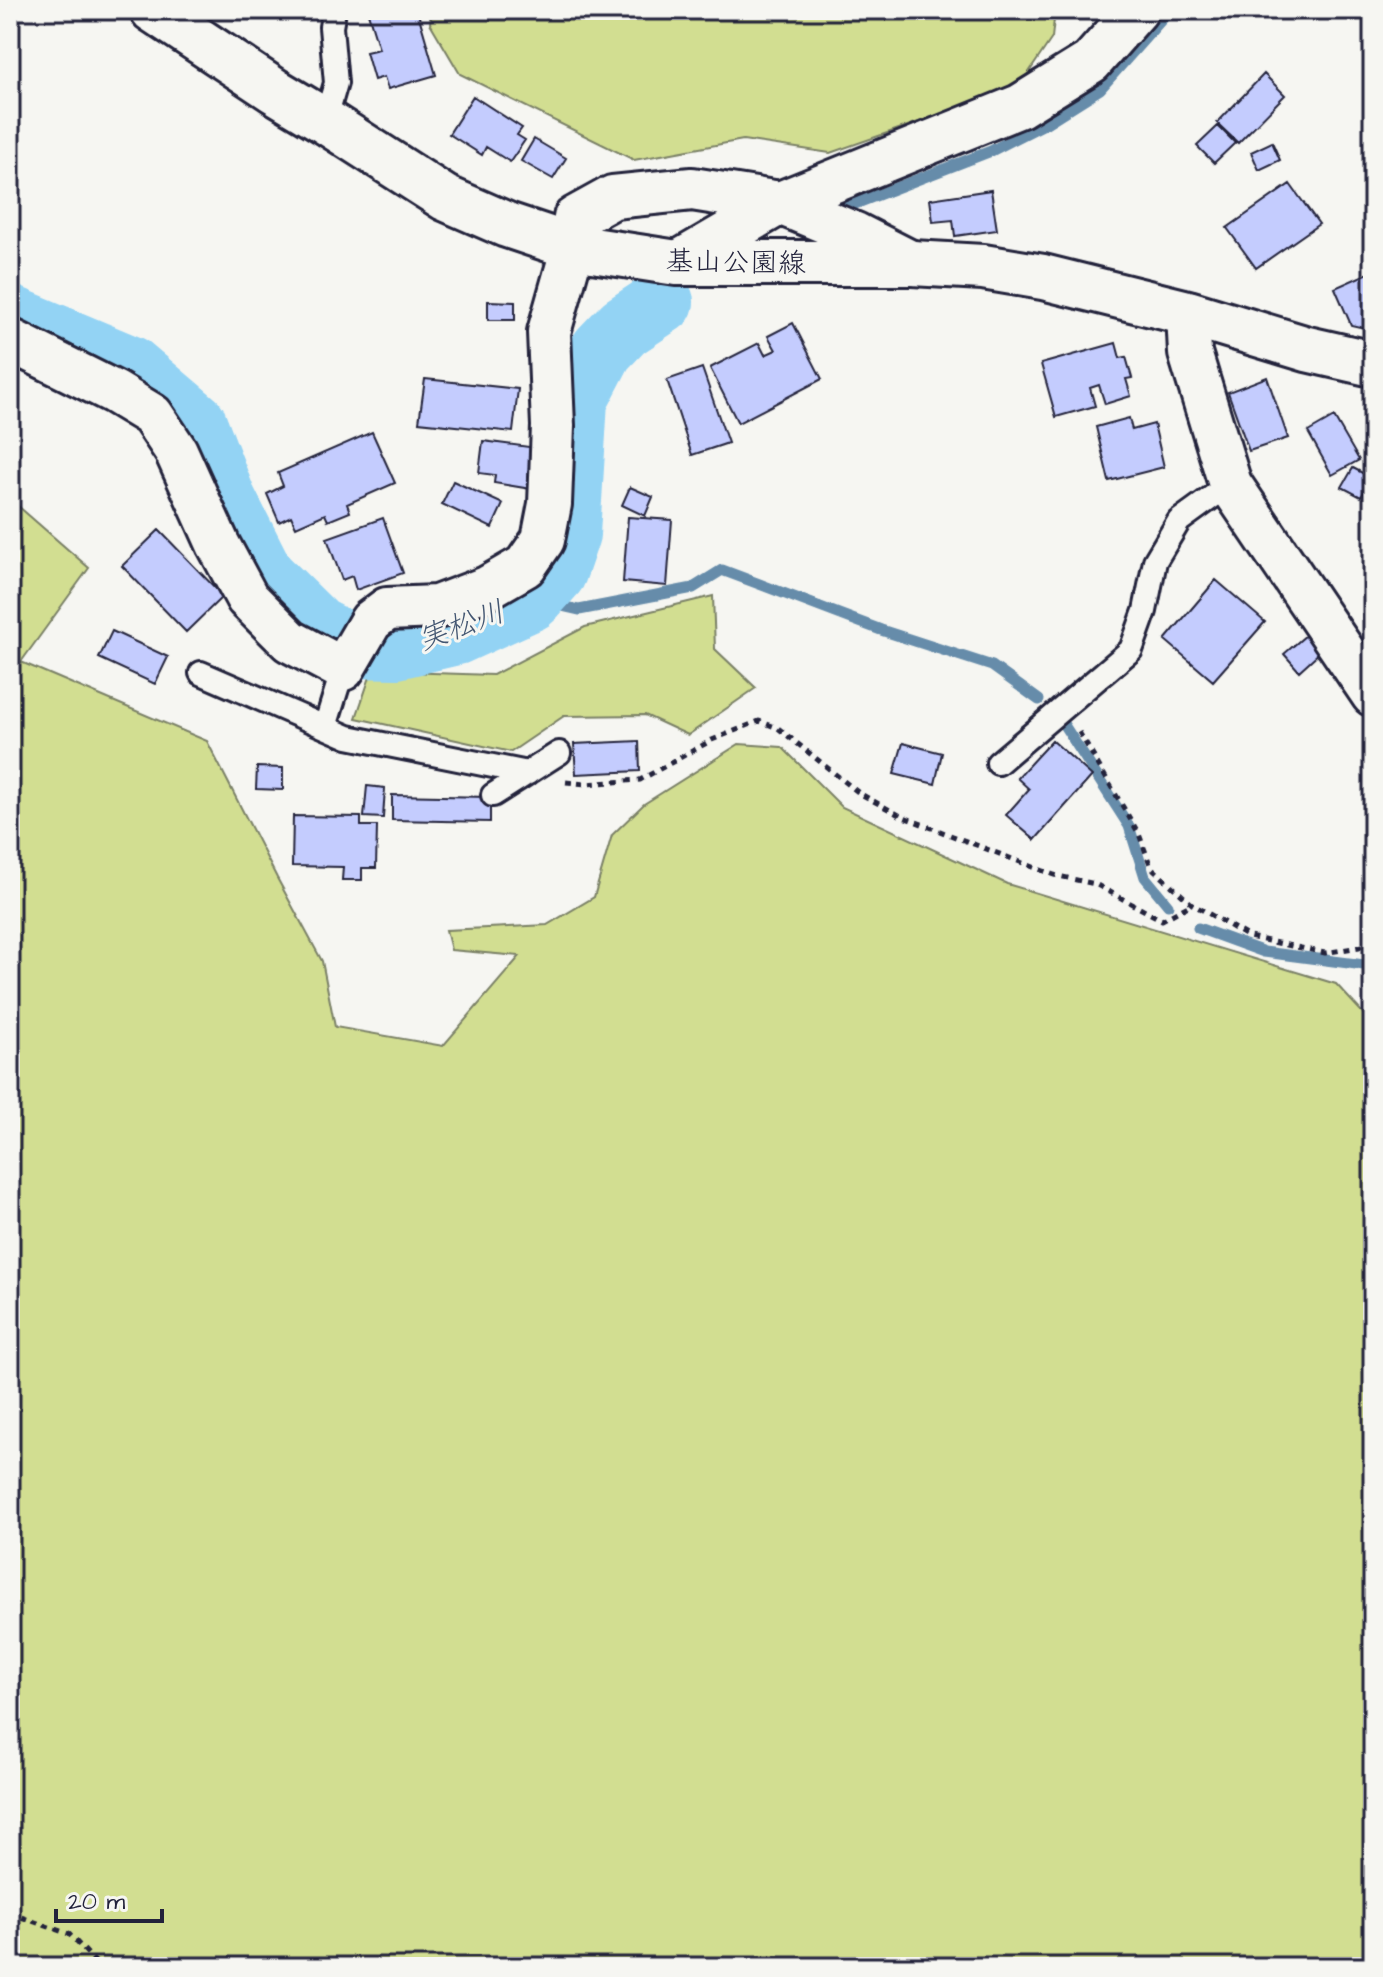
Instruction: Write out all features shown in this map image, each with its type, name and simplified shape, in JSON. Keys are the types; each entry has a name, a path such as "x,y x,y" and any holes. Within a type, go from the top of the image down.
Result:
{"main road":[{"name":"基山公園線","path":"153,10 445,198 507,225 573,247 677,263 912,263 983,267 1043,277 1188,313 1307,349 1373,364"}],"street":[{"path":"677,263 780,203 1020,106 1091,62 1137,10"},
{"path":"10,340 114,392 152,415 176,451 218,544 247,598 290,641 343,669 371,621 387,609 437,607 487,588 525,566 543,540 550,504 553,426 549,332 573,247 575,218 613,197 692,189 780,203 855,234 912,263"},
{"path":"1188,313 1190,353 1230,484 1373,695"}],"lane":[{"path":"325,121 336,83 331,27 334,10"},
{"path":"998,763 1131,650 1145,611 1155,561 1179,521 1230,484"},
{"path":"325,727 343,669"},
{"path":"201,673 348,737 528,773"},
{"path":"493,795 559,753"}],"path":[{"path":"1064,707 1139,834 1151,867 1192,904 1249,937 1325,953 1359,947 1373,939"},
{"path":"528,773 553,781 585,784 640,780 712,740 759,721 778,728 859,793 901,816 1054,875 1095,884 1162,920 1192,904"},
{"path":"10,1913 69,1934 100,1967"}],"green space":[{"path":"432,10 1055,10 1052,38 1019,87 830,153 743,140 634,160 460,74 430,23"},
{"path":"10,499 89,568 21,662 207,741 322,961 335,1027 443,1046 520,956 451,950 446,930 547,925 594,897 612,835 644,804 739,744 782,747 842,807 1007,884 1336,984 1373,1024 1373,1967 10,1967"},
{"path":"713,596 715,649 756,688 688,735 645,715 564,716 511,752 356,718 372,671 493,675 585,627"}],"building":[{"path":"367,10 400,10 401,13 417,10 436,75 388,89 384,77 374,80 366,52 379,49"},
{"path":"1264,74 1285,95 1238,143 1217,123"},
{"path":"473,96 522,128 517,135 525,140 510,162 486,147 482,155 449,134"},
{"path":"1218,126 1235,143 1214,163 1197,146"},
{"path":"534,139 566,158 553,179 521,161"},
{"path":"1272,142 1280,160 1259,170 1251,152"},
{"path":"1290,184 1319,224 1256,268 1227,228"},
{"path":"991,190 997,230 955,236 953,220 933,222 930,199"},
{"path":"1373,271 1373,330 1351,325 1335,288"},
{"path":"488,301 515,302 515,320 488,320"},
{"path":"793,323 822,379 738,423 710,368 759,343 765,355 776,350 768,336"},
{"path":"1116,343 1120,358 1126,357 1132,378 1126,379 1131,396 1105,404 1099,385 1090,388 1095,406 1056,417 1041,364"},
{"path":"702,368 728,443 692,455 667,380"},
{"path":"1267,377 1288,438 1249,451 1228,392"},
{"path":"425,379 518,389 513,432 419,422"},
{"path":"1334,417 1359,460 1332,475 1308,432"},
{"path":"1129,418 1132,430 1154,424 1164,467 1109,481 1096,427"},
{"path":"372,432 395,483 347,504 350,512 328,521 325,514 296,527 291,516 279,522 267,494 283,486 278,473"},
{"path":"483,441 537,448 531,489 494,483 495,475 479,473"},
{"path":"1353,468 1372,478 1361,497 1342,487"},
{"path":"453,481 503,504 492,528 442,504"},
{"path":"630,487 653,497 645,516 622,505"},
{"path":"628,517 672,520 667,586 623,582"},
{"path":"383,518 403,573 356,590 352,576 342,580 327,538"},
{"path":"159,530 223,596 186,632 122,566"},
{"path":"1216,580 1265,622 1213,681 1165,640"},
{"path":"112,631 168,657 155,684 99,658"},
{"path":"1306,635 1321,651 1299,671 1284,654"},
{"path":"1052,740 1092,776 1035,840 1006,815 1029,789 1017,778"},
{"path":"639,741 640,771 576,774 574,744"},
{"path":"903,743 942,753 935,784 894,774"},
{"path":"257,767 283,768 283,790 256,789"},
{"path":"367,786 385,788 383,818 364,817"},
{"path":"392,795 490,797 490,822 392,820"},
{"path":"293,816 361,817 361,826 377,826 376,868 362,868 362,880 342,880 343,867 292,866"}],"waterway":[{"path":"834,212 991,151 1046,123 1100,89 1170,10"},
{"name":"実松川","path":"10,317 129,367 195,423 224,499 263,576 317,629 350,646 396,647 456,633 531,599 555,572 568,534 576,400 602,350 624,327 662,302"},
{"path":"531,599 579,610 693,588 722,570 881,630 992,666 1039,700"},
{"path":"1062,722 1129,826 1145,877 1168,905"},
{"path":"1198,928 1264,952 1364,965 1373,959"}]}
